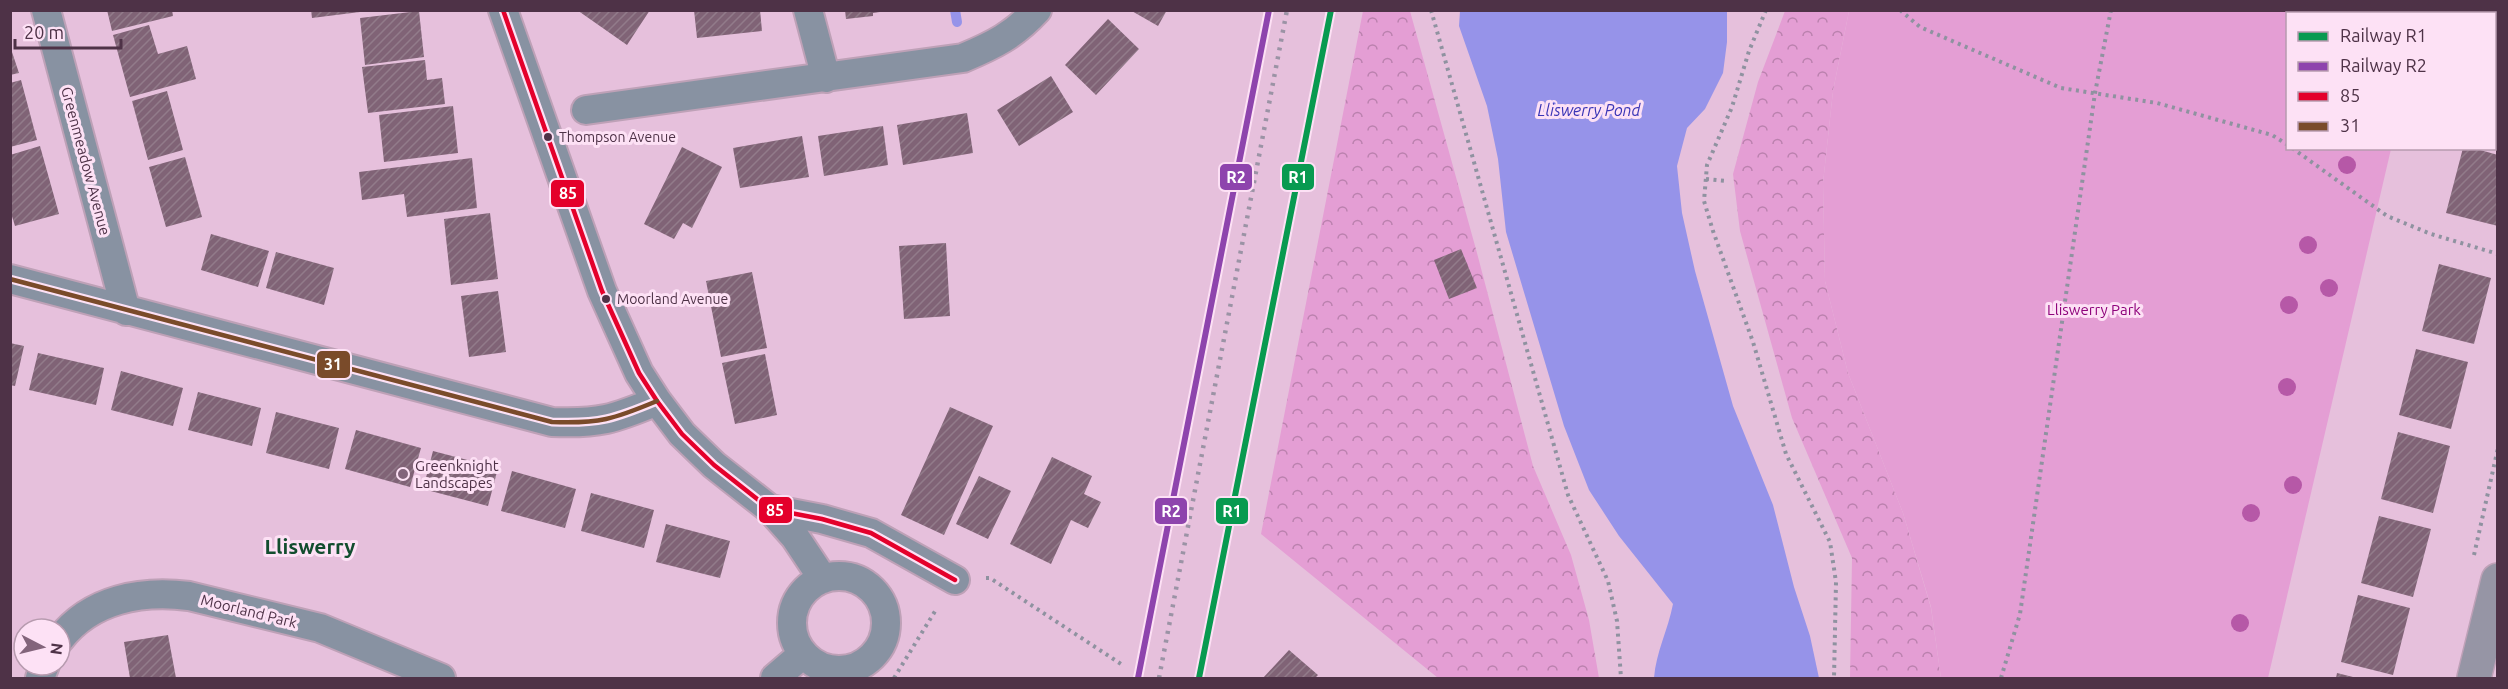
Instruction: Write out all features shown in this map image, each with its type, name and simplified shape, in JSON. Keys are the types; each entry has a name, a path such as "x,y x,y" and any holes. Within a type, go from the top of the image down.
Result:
{"street":[{"name":"Greenmeadow Avenue","path":"46,10 126,310"},
{"path":"503,10 602,291 625,345 657,401 682,434 714,465 770,509 795,537 823,579"},
{"path":"808,10 826,78"},
{"path":"586,110 963,58 999,43 1023,25 1037,10"},
{"path":"10,279 552,422 585,424 614,419 657,401"},
{"path":"770,509 831,521 871,533 955,580"},
{"path":"838,576 854,579 868,586 878,598 885,612 886,627 882,643 873,656 860,665 845,670 829,670 815,664 803,654 794,638 792,620 796,603 807,588 823,579 838,576"},
{"path":"2474,678 2498,580"},
{"name":"Moorland Park","path":"72,626 85,615 124,598 166,594 189,596 320,628 441,678"},
{"path":"775,678 803,654"}],"path":[{"path":"1431,10 1568,495 1608,581 1617,621 1621,678"},
{"path":"1766,10 1749,51 1732,107 1707,165 1704,201 1753,342 1786,454 1830,542 1836,582 1834,678"},
{"path":"1900,10 1920,27 2061,88 2157,103 2272,135 2286,144"},
{"path":"2001,678 2020,614 2095,93 2111,10"},
{"path":"2295,150 2387,216 2431,234 2498,254"},
{"path":"1706,179 1727,181"},
{"path":"894,678 955,580 974,576 990,578 1121,664"}],"green space":[{"path":"1363,11 1410,11 1533,466 1571,555 1589,620 1599,678 1438,678 1261,534"},
{"path":"1785,11 1849,11 1833,91 1823,183 1825,281 1848,373 1903,513 1931,608 1941,678 1850,678 1852,558 1792,418 1740,231 1733,174 1758,82"},
{"name":"Lliswerry Park","path":"1849,11 2424,11 2286,12 2286,150 2391,150 2268,678 1941,678 1931,607 1903,513 1848,373 1825,281 1823,183 1833,91"}],"water":[{"name":"Lliswerry Pond","path":"1460,11 1727,11 1727,42 1723,73 1705,109 1687,128 1677,166 1682,213 1695,271 1733,406 1773,505 1794,587 1810,636 1819,678 1654,678 1657,659 1673,604 1619,536 1589,490 1564,426 1506,232 1498,159 1487,106 1459,26"}],"building":[{"path":"107,10 172,10 173,16 112,31"},
{"path":"311,10 360,10 360,12 312,18"},
{"path":"577,10 650,10 627,45"},
{"path":"694,10 760,10 762,31 697,38"},
{"path":"845,10 880,10 880,12 873,13 873,16 846,19"},
{"path":"1130,10 1167,10 1158,26"},
{"path":"419,11 424,57 365,65 360,18"},
{"path":"1108,19 1139,49 1096,95 1065,65"},
{"path":"149,25 158,54 187,46 196,79 130,97 113,35"},
{"path":"2496,40 2498,41 2498,112 2496,112"},
{"path":"10,46 19,73 10,75"},
{"path":"425,60 427,80 442,78 445,104 368,113 362,67"},
{"path":"1051,76 1073,112 1019,146 997,110"},
{"path":"21,80 37,140 10,147 10,83"},
{"path":"167,91 183,150 148,160 132,101"},
{"path":"453,106 458,153 384,162 379,115"},
{"path":"967,113 973,153 903,165 897,125"},
{"path":"883,126 888,165 824,176 818,136"},
{"path":"802,136 809,177 740,188 733,148"},
{"path":"40,146 59,214 15,226 10,210 10,155"},
{"path":"682,147 722,167 692,228 683,223 674,239 644,224"},
{"path":"2462,150 2480,150 2498,155 2498,226 2446,213"},
{"path":"185,157 202,217 166,227 149,167"},
{"path":"472,158 477,208 407,217 404,194 362,200 359,172"},
{"path":"490,213 498,279 451,285 444,219"},
{"path":"211,234 269,251 258,287 201,270"},
{"path":"946,243 950,316 904,319 899,246"},
{"path":"1461,249 1477,288 1449,299 1434,260"},
{"path":"276,252 334,268 324,305 266,288"},
{"path":"2439,264 2491,278 2474,344 2422,331"},
{"path":"752,272 767,348 721,357 706,281"},
{"path":"498,291 506,352 469,357 461,296"},
{"path":"10,343 24,346 15,386 10,385"},
{"path":"2416,349 2468,362 2451,429 2399,415"},
{"path":"38,353 104,368 96,405 29,390"},
{"path":"765,354 777,415 735,424 722,363"},
{"path":"121,371 183,388 173,426 111,410"},
{"path":"198,392 261,408 252,446 188,430"},
{"path":"950,407 993,426 944,535 901,515"},
{"path":"276,412 339,428 329,469 266,453"},
{"path":"356,430 421,448 410,487 345,469"},
{"path":"2398,432 2450,446 2433,513 2381,499"},
{"path":"433,451 498,468 488,506 423,489"},
{"path":"1052,457 1092,476 1084,494 1101,502 1088,528 1071,520 1051,564 1010,544"},
{"path":"512,471 576,489 565,528 501,511"},
{"path":"979,476 1011,491 988,539 956,524"},
{"path":"591,493 654,510 644,548 581,531"},
{"path":"2379,516 2431,529 2413,597 2361,583"},
{"path":"666,524 730,541 720,578 656,562"},
{"path":"2358,595 2410,608 2393,675 2341,662"},
{"path":"168,635 176,678 130,678 124,642"},
{"path":"1289,650 1318,675 1315,678 1263,678"},
{"path":"2337,673 2357,678 2336,678"}],"waterway":[{"path":"955,10 957,22"}],"railway":[{"path":"1138,678 1269,10"},
{"path":"1159,678 1287,10"}],"rail line":[{"name":"R2","path":"1138,678 1269,10"},
{"name":"R1","path":"1199,678 1331,10"}],"transit line":[{"name":"85","path":"503,10 602,291 639,373 682,434 714,465 770,509 822,519 871,533 955,580"},
{"name":"31","path":"10,279 552,422 606,419 657,401"}],"place":[{"name":"Thompson Avenue","path":"548,137"},
{"name":"Moorland Avenue","path":"606,299"},
{"name":"Greenknight Landscapes","path":"403,474"}],"district":[{"name":"Lliswerry","path":"310,546"}]}
